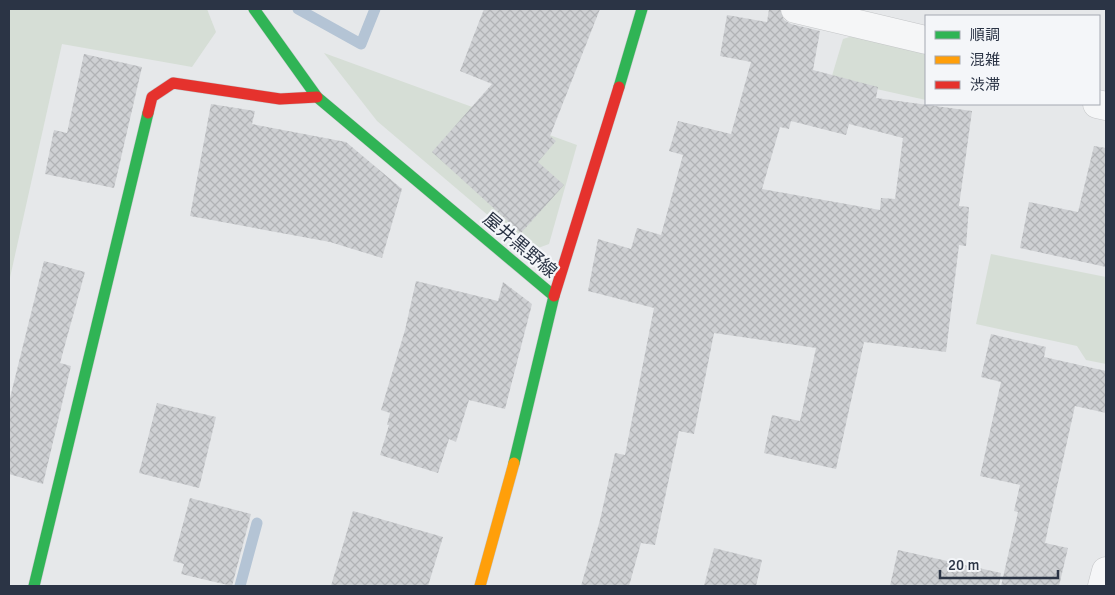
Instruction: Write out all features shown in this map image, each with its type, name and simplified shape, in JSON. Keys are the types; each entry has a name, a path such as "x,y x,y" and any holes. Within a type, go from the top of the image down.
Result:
{"street":[{"name":"屋井黒野線","path":"254,9 317,97 554,296 523,429 480,586"},
{"path":"554,296 601,150 642,9"},
{"path":"795,9 925,40"},
{"path":"34,586 152,97 173,83 280,99 317,97"},
{"path":"1102,586 1106,571"}],"shaded area":[{"path":"9,9 207,9 216,32 192,67 62,44 9,282"},
{"path":"856,35 925,54 925,100 831,79 843,39"},
{"path":"324,53 577,145 549,244 530,251 377,121"},
{"path":"991,254 1106,277 1106,364 1086,360 1077,346 976,324"}],"building":[{"path":"484,9 600,9 550,136 556,141 538,162 564,185 521,233 432,152 492,84 460,71"},
{"path":"769,9 780,9 784,20 791,24 820,31 813,70 878,87 876,98 972,111 959,206 969,207 966,246 959,245 946,352 864,342 836,469 764,453 772,415 800,421 816,348 714,333 694,434 679,431 655,545 641,543 629,586 581,586 600,520 615,453 625,455 654,308 588,291 598,239 631,249 637,228 661,235 683,155 669,151 678,121 731,134 751,62 720,56 727,15 767,22","holes":["791,121 846,135 849,124 903,138 895,199 881,198 880,210 762,189 780,127 789,129"]},
{"path":"84,54 142,67 114,188 45,174 54,130 67,133"},
{"path":"211,104 255,111 252,124 346,142 402,189 382,258 330,242 190,216"},
{"path":"1094,146 1106,148 1106,267 1020,248 1029,202 1078,212"},
{"path":"44,261 85,272 60,363 71,366 43,484 9,474 9,402"},
{"path":"416,281 498,301 503,282 532,304 505,409 469,400 456,442 449,439 438,473 380,455 389,425 387,425 390,413 381,410 405,330"},
{"path":"991,334 1046,347 1044,357 1106,371 1106,413 1075,406 1055,496 1045,543 1068,548 1059,586 1001,586 1018,512 1014,511 1020,485 980,476 1001,382 981,377"},
{"path":"157,403 216,417 199,488 139,473"},
{"path":"190,498 251,514 232,586 181,574 184,564 173,561"},
{"path":"353,511 443,537 428,586 331,586"},
{"path":"714,548 762,560 756,586 704,586"},
{"path":"898,550 1001,573 999,586 890,586"}],"waterway":[{"path":"298,9 361,44 375,9"},
{"path":"240,586 257,523"}],"traffic: fast":[{"path":"254,9 317,97 554,296 514,463"},
{"path":"619,87 642,9"},
{"path":"34,586 148,113"}],"traffic: slow":[{"path":"480,586 514,463"}],"traffic: jam":[{"path":"148,113 152,97 173,83 280,99 317,97"},
{"path":"554,296 619,87"}]}
